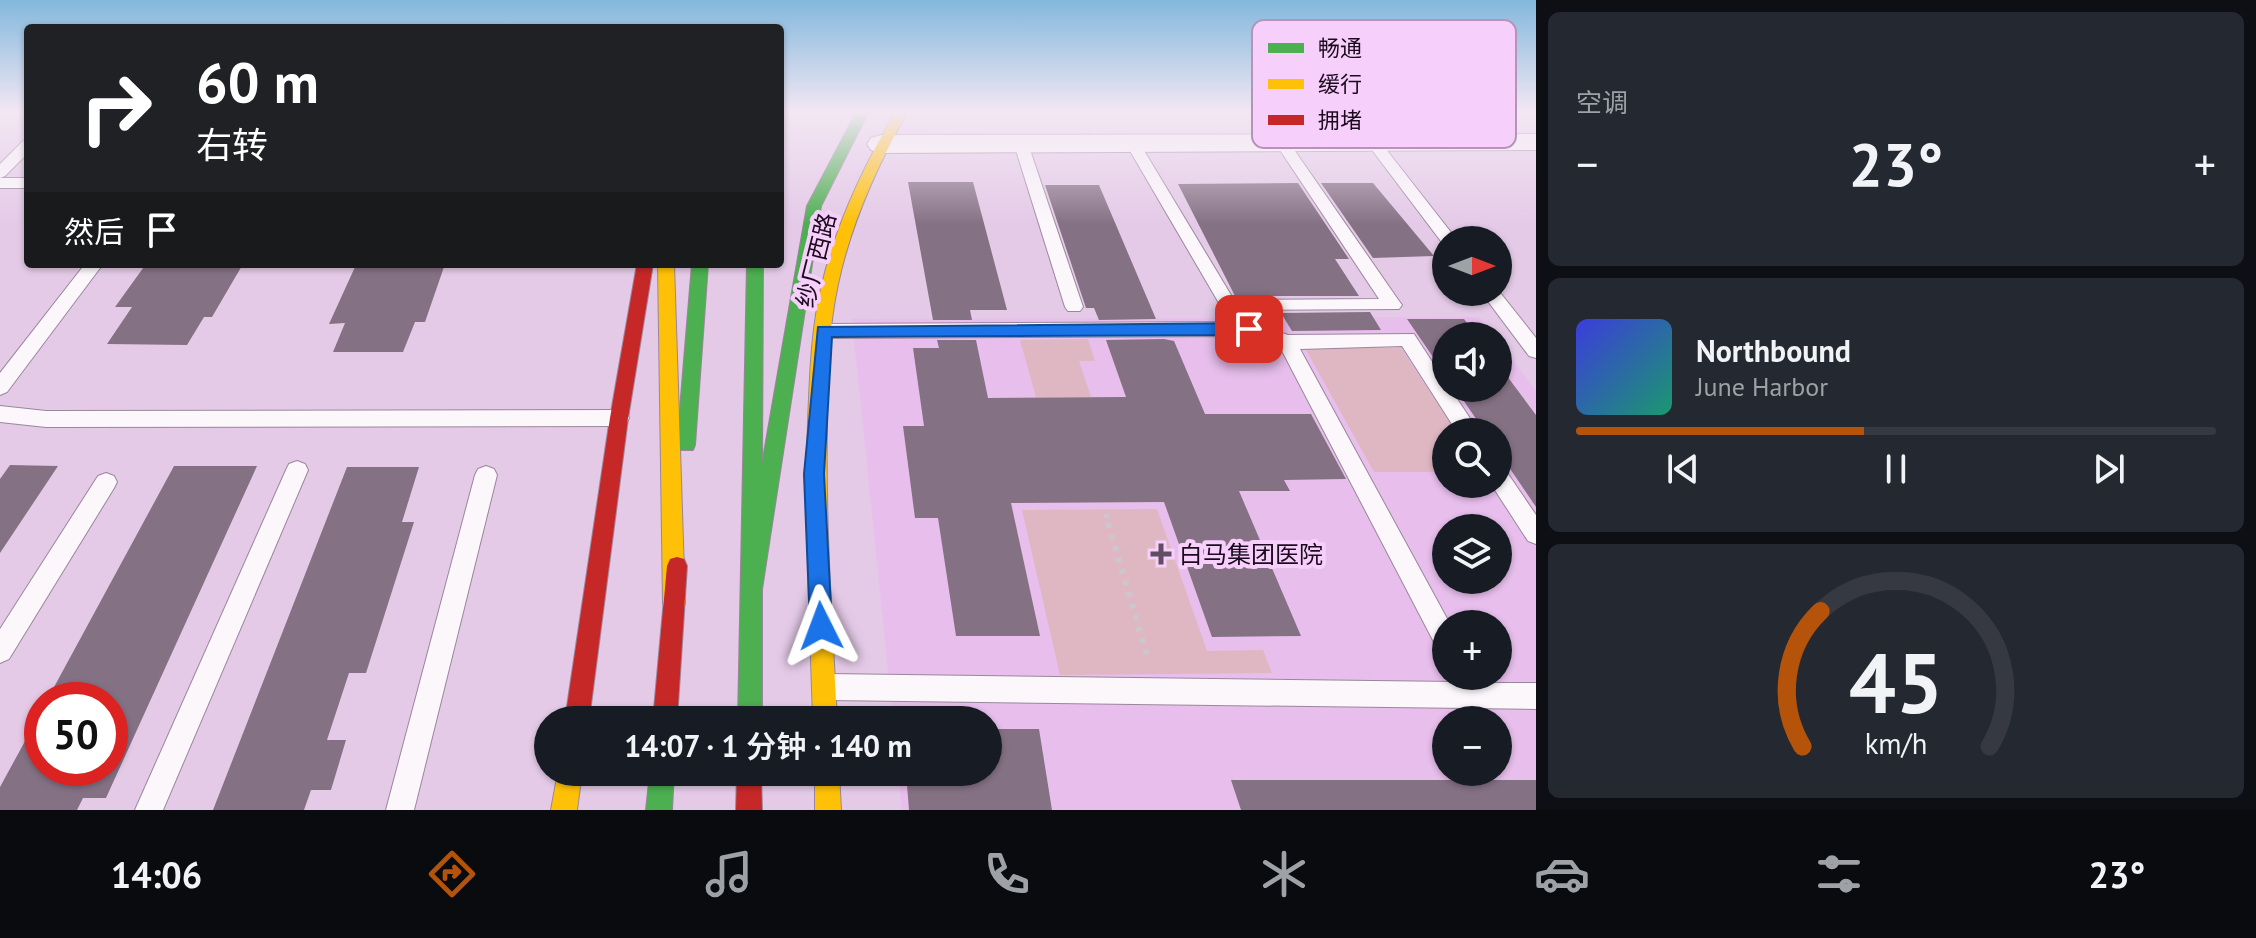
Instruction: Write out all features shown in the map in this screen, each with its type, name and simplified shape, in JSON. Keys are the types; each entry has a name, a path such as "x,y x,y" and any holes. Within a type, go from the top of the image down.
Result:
{"main road":[{"path":"751,592 814,206 844,149"},
{"name":"纱厂西路","path":"825,706 814,474 824,331 830,285 850,218 879,149"},
{"path":"579,706 619,418 644,268"},
{"path":"666,268 674,603"},
{"path":"666,706 700,268"},
{"path":"750,706 755,268"},
{"path":"564,810 568,786"},
{"path":"659,810 661,786"},
{"path":"749,786 749,810"},
{"path":"827,786 828,810"}],"lane":[{"path":"0,173 23,149"},
{"path":"1023,149 1074,307"},
{"path":"1136,149 1229,306 1393,305 1286,149"},
{"path":"1378,149 1438,226"},
{"path":"0,183 24,183"},
{"path":"0,387 91,268"},
{"path":"1501,306 1536,351"},
{"path":"824,331 1249,329 1287,342 1407,339 1459,418"},
{"path":"1287,342 1432,614"},
{"path":"0,414 46,419 619,418"},
{"path":"149,810 297,470"},
{"path":"400,810 486,475"},
{"path":"0,651 106,482"},
{"path":"1512,498 1536,534"},
{"path":"824,687 1158,691 1432,687"},
{"path":"1496,690 1536,696"}],"path":[{"path":"1106,514 1158,691"}],"shaded area":[{"name":"白马集团医院","path":"1479,317 1483,322 1432,322 1432,402 1512,402 1512,359 1536,391 1536,810 902,810 899,786 1002,786 1002,706 892,706 852,319"},
{"path":"1088,339 1095,361 1079,361 1091,397 1036,397 1020,340"},
{"path":"1305,348 1401,348 1432,395 1432,402 1436,402 1447,418 1432,418 1432,472 1374,472"},
{"path":"1157,509 1207,651 1263,650 1272,673 1060,675 1022,510"}],"building":[{"path":"908,182 973,182 1007,310 970,310 972,320 933,320"},
{"path":"1298,183 1349,259 1335,259 1359,296 1235,296 1178,184"},
{"path":"1321,183 1373,183 1432,254 1432,256 1373,258"},
{"path":"1045,185 1099,185 1156,319 1099,320 1094,308 1086,308"},
{"path":"143,268 241,268 212,317 204,317 187,345 107,344 132,307 115,307"},
{"path":"355,268 444,268 425,322 415,322 403,352 333,352 345,323 329,324"},
{"path":"1370,312 1381,330 1292,331 1281,313"},
{"path":"1407,319 1464,319 1466,322 1432,322 1432,356"},
{"path":"1164,339 1174,341 1205,414 1311,414 1346,479 1284,480 1290,491 1239,491 1301,636 1212,637 1164,502 1011,503 1040,636 956,636 938,518 915,518 903,426 924,426 913,348 939,348 937,340 976,340 988,398 1126,397 1106,340"},
{"path":"1512,383 1536,415 1536,507 1512,472 1512,418 1475,418 1465,402 1512,402"},
{"path":"10,465 58,466 0,553 0,479"},
{"path":"174,466 257,466 128,750 128,682 57,682"},
{"path":"347,467 419,467 402,522 414,522 366,673 349,673 327,740 346,740 331,790 311,790 304,810 213,810"},
{"path":"1002,729 1039,729 1052,810 909,810 907,786 1002,786"},
{"path":"24,743 24,786 111,786 106,798 83,798 77,810 0,810 0,787"},
{"path":"1231,780 1432,780 1432,786 1512,786 1512,780 1536,780 1536,810 1241,810"}],"traffic: fast":[{"path":"751,592 814,206 844,149"},
{"path":"686,445 700,268"},
{"path":"750,706 755,268"},
{"path":"659,810 661,786"}],"traffic: slow":[{"path":"824,706 817,484 821,344 836,261 850,216 881,149"},
{"path":"666,268 674,603"},
{"path":"564,810 568,786"},
{"path":"827,786 828,810"}],"traffic: jam":[{"path":"579,706 619,418 644,268"},
{"path":"666,706 677,566"},
{"path":"749,786 749,810"}],"place":[{"name":"白马集团医院","path":"1161,554"}],"route":[{"path":"821,626 814,474 824,331 1249,329"}]}
